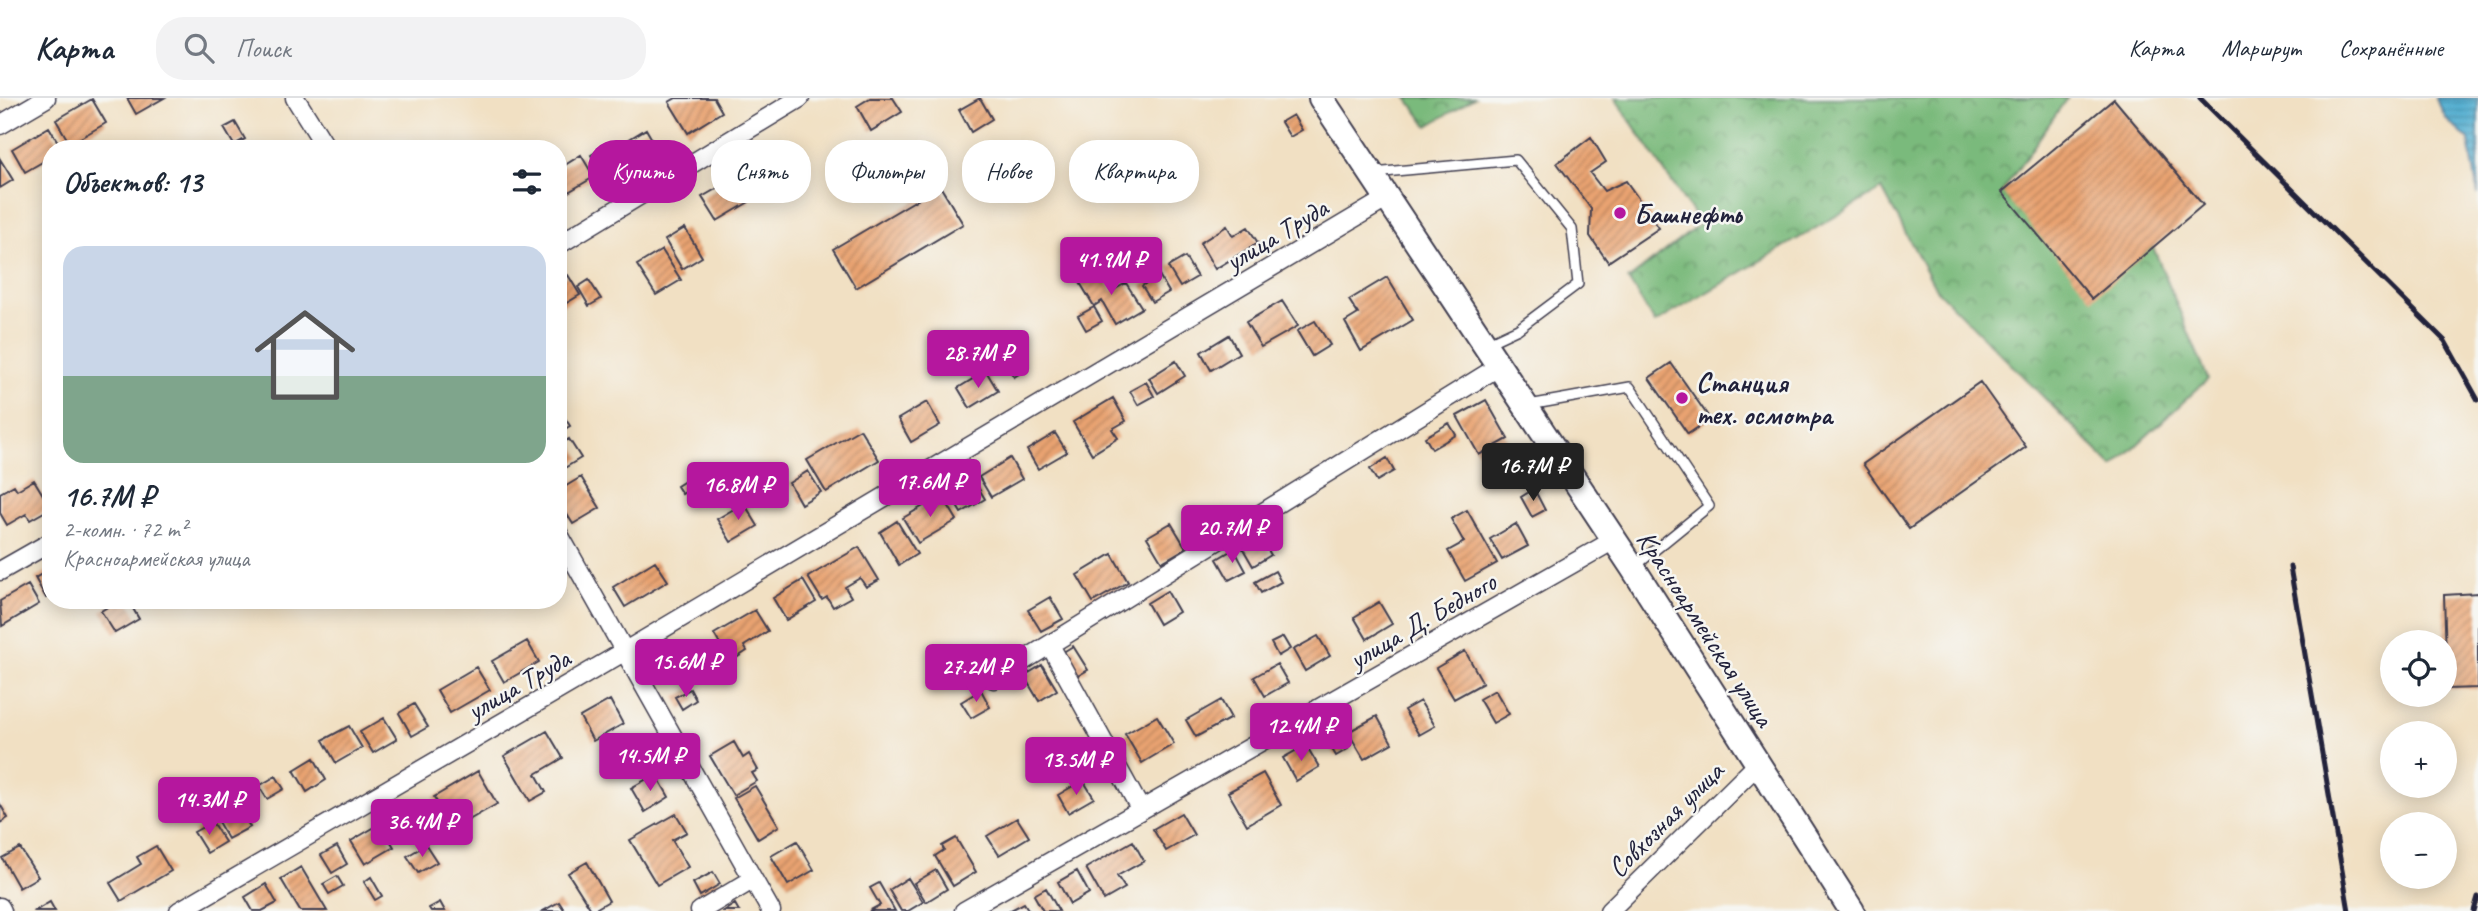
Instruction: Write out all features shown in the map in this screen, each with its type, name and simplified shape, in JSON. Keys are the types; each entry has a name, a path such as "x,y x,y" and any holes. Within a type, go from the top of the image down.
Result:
{"main road":[{"name":"Красноармейская улица","path":"1321,98 1633,568 1852,911"}],"street":[{"path":"0,125 46,98"},
{"path":"295,98 321,140"},
{"path":"567,239 800,98"},
{"name":"улица Труда","path":"179,911 627,650 1386,198"},
{"path":"994,679 1051,647 1499,367"},
{"name":"улица Д. Бедного","path":"964,911 1614,540"},
{"path":"0,571 42,547"},
{"path":"567,548 627,650 771,911"},
{"path":"1051,647 1141,810"},
{"name":"Совхозная улица","path":"1609,911 1758,764"},
{"path":"700,911 752,880"}],"lane":[{"path":"1370,174 1516,160 1572,229 1578,284 1518,329 1484,345"},
{"path":"1525,406 1630,387 1644,408 1709,506 1633,568"}],"green space":[{"path":"1407,98 1474,98 1428,126"},
{"path":"1615,98 2067,98 2002,192 2153,247 2208,379 2113,467 1936,289 1882,189 1655,323 1628,280 1700,224"}],"water":[{"path":"2435,98 2478,98 2478,195 2469,140 2447,120"}],"building":[{"path":"127,98 164,98 136,114"},
{"path":"676,98 714,98 722,112 688,133 669,102"},
{"path":"870,98 893,98 902,112 871,131 857,106"},
{"path":"980,98 992,119 971,132 959,110"},
{"path":"92,99 106,123 77,140 68,140 56,120"},
{"path":"2114,99 2203,205 2092,299 2002,192"},
{"path":"1293,115 1302,130 1290,137 1281,122"},
{"path":"235,122 245,139 231,140 224,128"},
{"path":"49,127 57,140 42,140 42,162 25,172 12,149"},
{"path":"646,129 652,140 628,140"},
{"path":"1591,137 1606,162 1590,173 1604,191 1626,181 1659,228 1608,262 1590,236 1591,209 1557,163"},
{"path":"581,155 588,167 588,180 567,193 567,164"},
{"path":"0,159 13,180 0,188"},
{"path":"711,192 711,203 747,203 717,221 702,197"},
{"path":"948,199 963,224 856,288 833,249 911,203 948,203"},
{"path":"1227,226 1233,236 1248,227 1258,243 1215,269 1200,243"},
{"path":"685,228 702,257 682,269 665,240"},
{"path":"662,250 681,280 656,295 637,265"},
{"path":"1185,257 1197,277 1180,287 1168,267"},
{"path":"1098,269 1112,291 1126,283 1142,308 1115,324 1102,301 1094,306 1079,281"},
{"path":"1159,275 1169,292 1152,302 1142,286"},
{"path":"567,276 580,295 567,303"},
{"path":"1387,277 1413,320 1361,351 1345,322 1358,314 1349,300"},
{"path":"589,280 601,299 589,306 578,287"},
{"path":"1282,301 1298,326 1261,347 1246,322"},
{"path":"1094,307 1102,321 1086,330 1078,316"},
{"path":"1315,321 1330,345 1312,356 1297,331"},
{"path":"1229,335 1239,353 1211,370 1201,352"},
{"path":"1019,359 1025,370 1014,377 1007,366"},
{"path":"1176,361 1185,376 1158,393 1149,378"},
{"path":"1671,363 1710,419 1688,434 1649,378"},
{"path":"986,371 998,391 970,408 958,388"},
{"path":"1146,382 1154,396 1138,405 1130,391"},
{"path":"1980,382 2026,447 1909,529 1863,464"},
{"path":"1113,398 1126,421 1112,429 1118,438 1092,454 1073,422"},
{"path":"1486,400 1508,439 1479,455 1457,416"},
{"path":"927,402 940,425 911,442 898,419"},
{"path":"1449,423 1456,435 1432,449 1425,437"},
{"path":"860,429 879,460 826,492 807,460"},
{"path":"1055,433 1067,452 1038,469 1027,450"},
{"path":"569,439 581,458 567,467"},
{"path":"1010,458 1022,479 991,497 979,477"},
{"path":"1387,458 1394,471 1377,481 1370,469"},
{"path":"808,471 821,492 801,504 789,483"},
{"path":"693,476 698,484 682,494 677,486"},
{"path":"581,477 600,508 573,524 567,514 567,486"},
{"path":"972,477 985,499 961,513 948,491"},
{"path":"34,480 42,493 42,513 30,520 26,514 7,525 0,513 0,493 14,485 17,490"},
{"path":"1534,489 1545,510 1532,517 1521,497"},
{"path":"942,495 957,520 918,543 903,518"},
{"path":"744,503 758,526 731,542 717,519"},
{"path":"1467,510 1497,563 1465,581 1448,551 1464,542 1451,519"},
{"path":"897,521 917,554 899,565 880,532"},
{"path":"1171,523 1186,548 1162,562 1147,537"},
{"path":"1516,524 1528,546 1502,560 1490,539"},
{"path":"1257,532 1271,555 1253,566 1239,542"},
{"path":"859,547 879,580 866,587 860,578 845,587 851,597 833,607 827,597 822,600 808,577"},
{"path":"1234,549 1246,571 1229,580 1217,559"},
{"path":"1112,554 1128,582 1093,602 1077,575"},
{"path":"655,561 668,581 625,607 613,587"},
{"path":"1275,571 1281,582 1261,593 1255,582"},
{"path":"42,574 42,591 35,578"},
{"path":"803,580 816,602 786,620 773,598"},
{"path":"28,585 39,604 2,626 0,601"},
{"path":"1167,591 1179,612 1159,624 1147,603"},
{"path":"2478,593 2478,688 2457,689 2457,630 2445,630 2444,595"},
{"path":"1050,597 1063,619 1041,631 1028,610"},
{"path":"1379,602 1392,624 1367,639 1354,617"},
{"path":"133,609 139,619 115,633 101,611"},
{"path":"755,610 768,631 744,646 747,651 730,662 714,634"},
{"path":"1318,636 1330,656 1305,671 1293,650"},
{"path":"1283,637 1290,649 1278,656 1271,643"},
{"path":"527,641 539,662 504,682 492,661"},
{"path":"694,646 707,668 692,677 679,655"},
{"path":"979,646 991,665 965,681 954,661"},
{"path":"1073,646 1088,670 1074,678 1060,654"},
{"path":"1465,651 1483,683 1454,699 1436,668"},
{"path":"1277,664 1288,683 1265,696 1254,677"},
{"path":"1042,665 1057,690 1039,701 1024,676"},
{"path":"476,667 490,690 450,713 437,690"},
{"path":"690,689 696,700 682,709 675,697"},
{"path":"981,690 990,707 971,718 961,702"},
{"path":"1495,690 1509,714 1493,723 1479,699"},
{"path":"610,700 623,724 593,741 580,717"},
{"path":"1221,700 1231,718 1196,737 1186,720"},
{"path":"1420,701 1435,726 1419,735 1404,710"},
{"path":"414,704 428,727 412,736 399,713"},
{"path":"1157,716 1174,744 1142,763 1125,734"},
{"path":"1377,716 1392,743 1364,759 1348,732"},
{"path":"384,718 397,739 373,753 360,732"},
{"path":"1334,725 1348,749 1336,756 1322,732"},
{"path":"349,726 362,748 336,763 323,740"},
{"path":"547,731 563,758 536,774 546,792 530,801 504,756"},
{"path":"632,741 640,754 625,763 618,749"},
{"path":"734,742 743,758 749,754 758,770 752,773 757,781 733,795 710,756"},
{"path":"1306,745 1319,767 1296,781 1283,758"},
{"path":"314,758 326,780 307,792 294,770"},
{"path":"478,771 497,804 453,829 434,797"},
{"path":"1263,773 1281,805 1247,825 1228,792"},
{"path":"656,774 669,797 645,812 631,788"},
{"path":"276,776 284,789 267,799 259,786"},
{"path":"1083,780 1094,798 1068,813 1058,795"},
{"path":"755,786 779,826 758,839 734,798"},
{"path":"0,804 8,818 0,823"},
{"path":"239,808 250,827 228,839 217,820"},
{"path":"1181,813 1194,835 1166,851 1153,829"},
{"path":"676,814 687,832 672,840 688,867 657,885 630,840"},
{"path":"1017,818 1029,837 999,855 987,836"},
{"path":"212,822 225,842 207,853 194,832"},
{"path":"380,824 394,847 365,864 351,841"},
{"path":"956,838 976,872 953,886 935,856 944,850 942,846"},
{"path":"797,841 814,870 788,885 771,856"},
{"path":"1133,841 1144,861 1117,876 1125,888 1104,900 1086,868"},
{"path":"426,845 437,862 418,873 407,856"},
{"path":"156,846 171,871 121,901 110,883 141,864 137,857"},
{"path":"337,846 347,864 332,873 321,855"},
{"path":"20,848 38,877 19,888 2,858"},
{"path":"587,862 609,901 592,911 568,873"},
{"path":"301,867 327,911 300,911 281,879"},
{"path":"936,870 947,889 926,902 914,883"},
{"path":"1077,871 1089,893 1070,904 1058,882"},
{"path":"713,872 720,884 700,896 693,883"},
{"path":"337,876 343,886 329,894 323,884"},
{"path":"371,877 382,896 375,900 364,882"},
{"path":"908,878 923,902 908,911 901,911 889,890"},
{"path":"879,883 895,911 869,911 880,905 870,888"},
{"path":"266,884 277,903 262,911 253,911 245,897"},
{"path":"1046,888 1059,911 1043,911 1034,895"},
{"path":"50,902 55,911 35,911"},
{"path":"440,902 445,911 431,911 429,908"},
{"path":"559,902 565,911 543,911"},
{"path":"1024,903 1029,911 1009,911"},
{"path":"735,904 739,911 724,911"}],"railway":[{"path":"2200,98 2445,341 2478,400"},
{"path":"2290,567 2349,911"},
{"path":"2474,911 2478,897"}],"place":[{"name":"Башнефть","path":"1620,213"},
{"name":"Станция тех. осмотра","path":"1682,398"}]}
